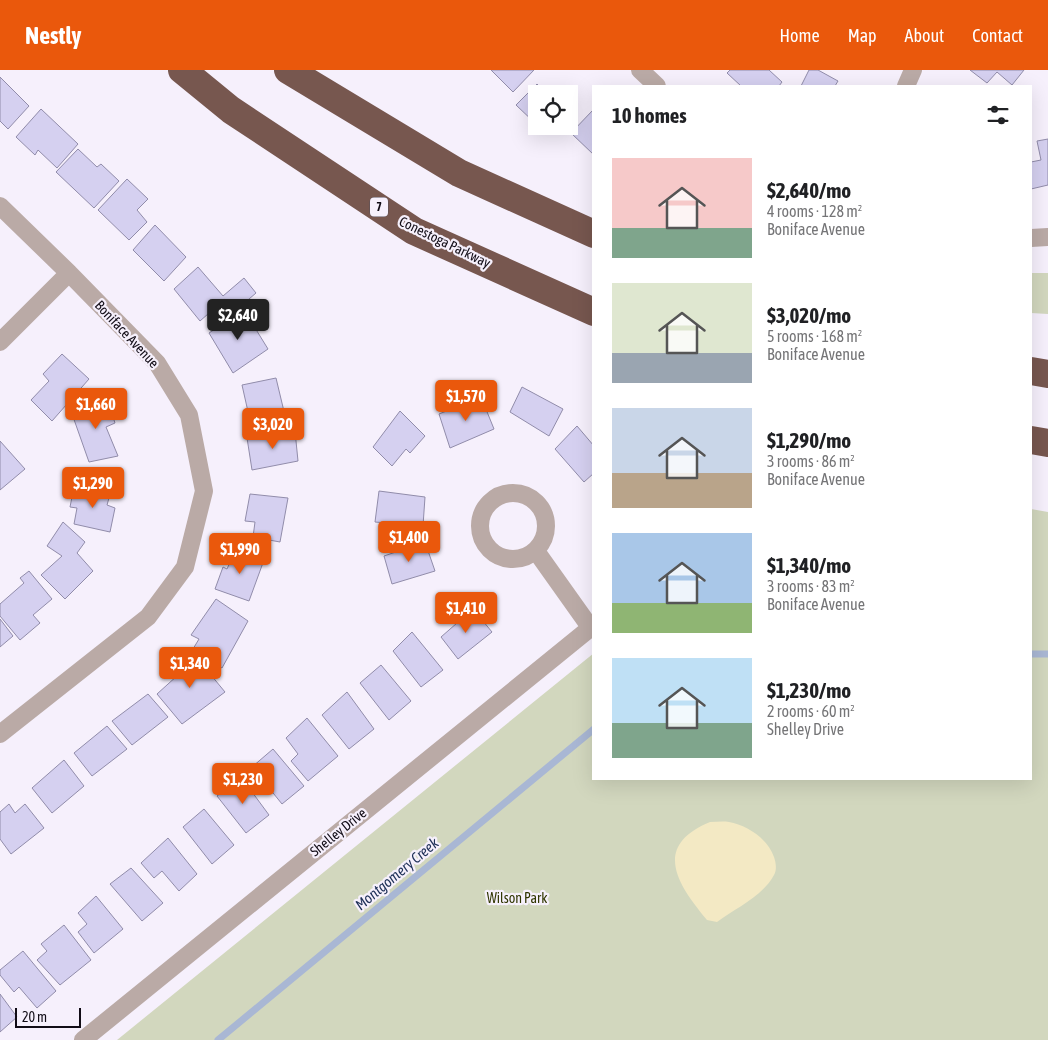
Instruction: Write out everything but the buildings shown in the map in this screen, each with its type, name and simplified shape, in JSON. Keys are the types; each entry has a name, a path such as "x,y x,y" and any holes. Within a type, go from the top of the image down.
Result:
{"highway":[{"name":"Conestoga Parkway","path":"182,70 231,110 414,231 592,311"},
{"path":"288,70 459,173 592,233"},
{"path":"1032,371 1048,374"},
{"path":"1032,440 1048,443"}],"street":[{"path":"640,70 656,85"},
{"path":"906,85 913,70"},
{"name":"Boniface Avenue","path":"0,206 157,363 189,415 204,491 185,567 148,616 0,734"},
{"path":"1032,238 1048,237"},
{"path":"0,342 69,273"},
{"path":"536,551 592,626"},
{"name":"Shelley Drive","path":"83,1040 592,626"}],"green space":[{"path":"1032,273 1048,273 1048,314 1032,313"},
{"name":"Wilson Park","path":"1032,509 1048,512 1048,1040 117,1040 592,655 592,780 1032,780"}],"sand":[{"path":"710,822 736,824 756,834 771,850 776,866 774,875 763,890 717,922 707,920 696,906 679,880 676,866 676,854 681,842 692,832"}],"waterway":[{"name":"Montgomery Creek","path":"1032,654 1048,654"},
{"name":"Montgomery Creek","path":"218,1040 592,731"}]}
